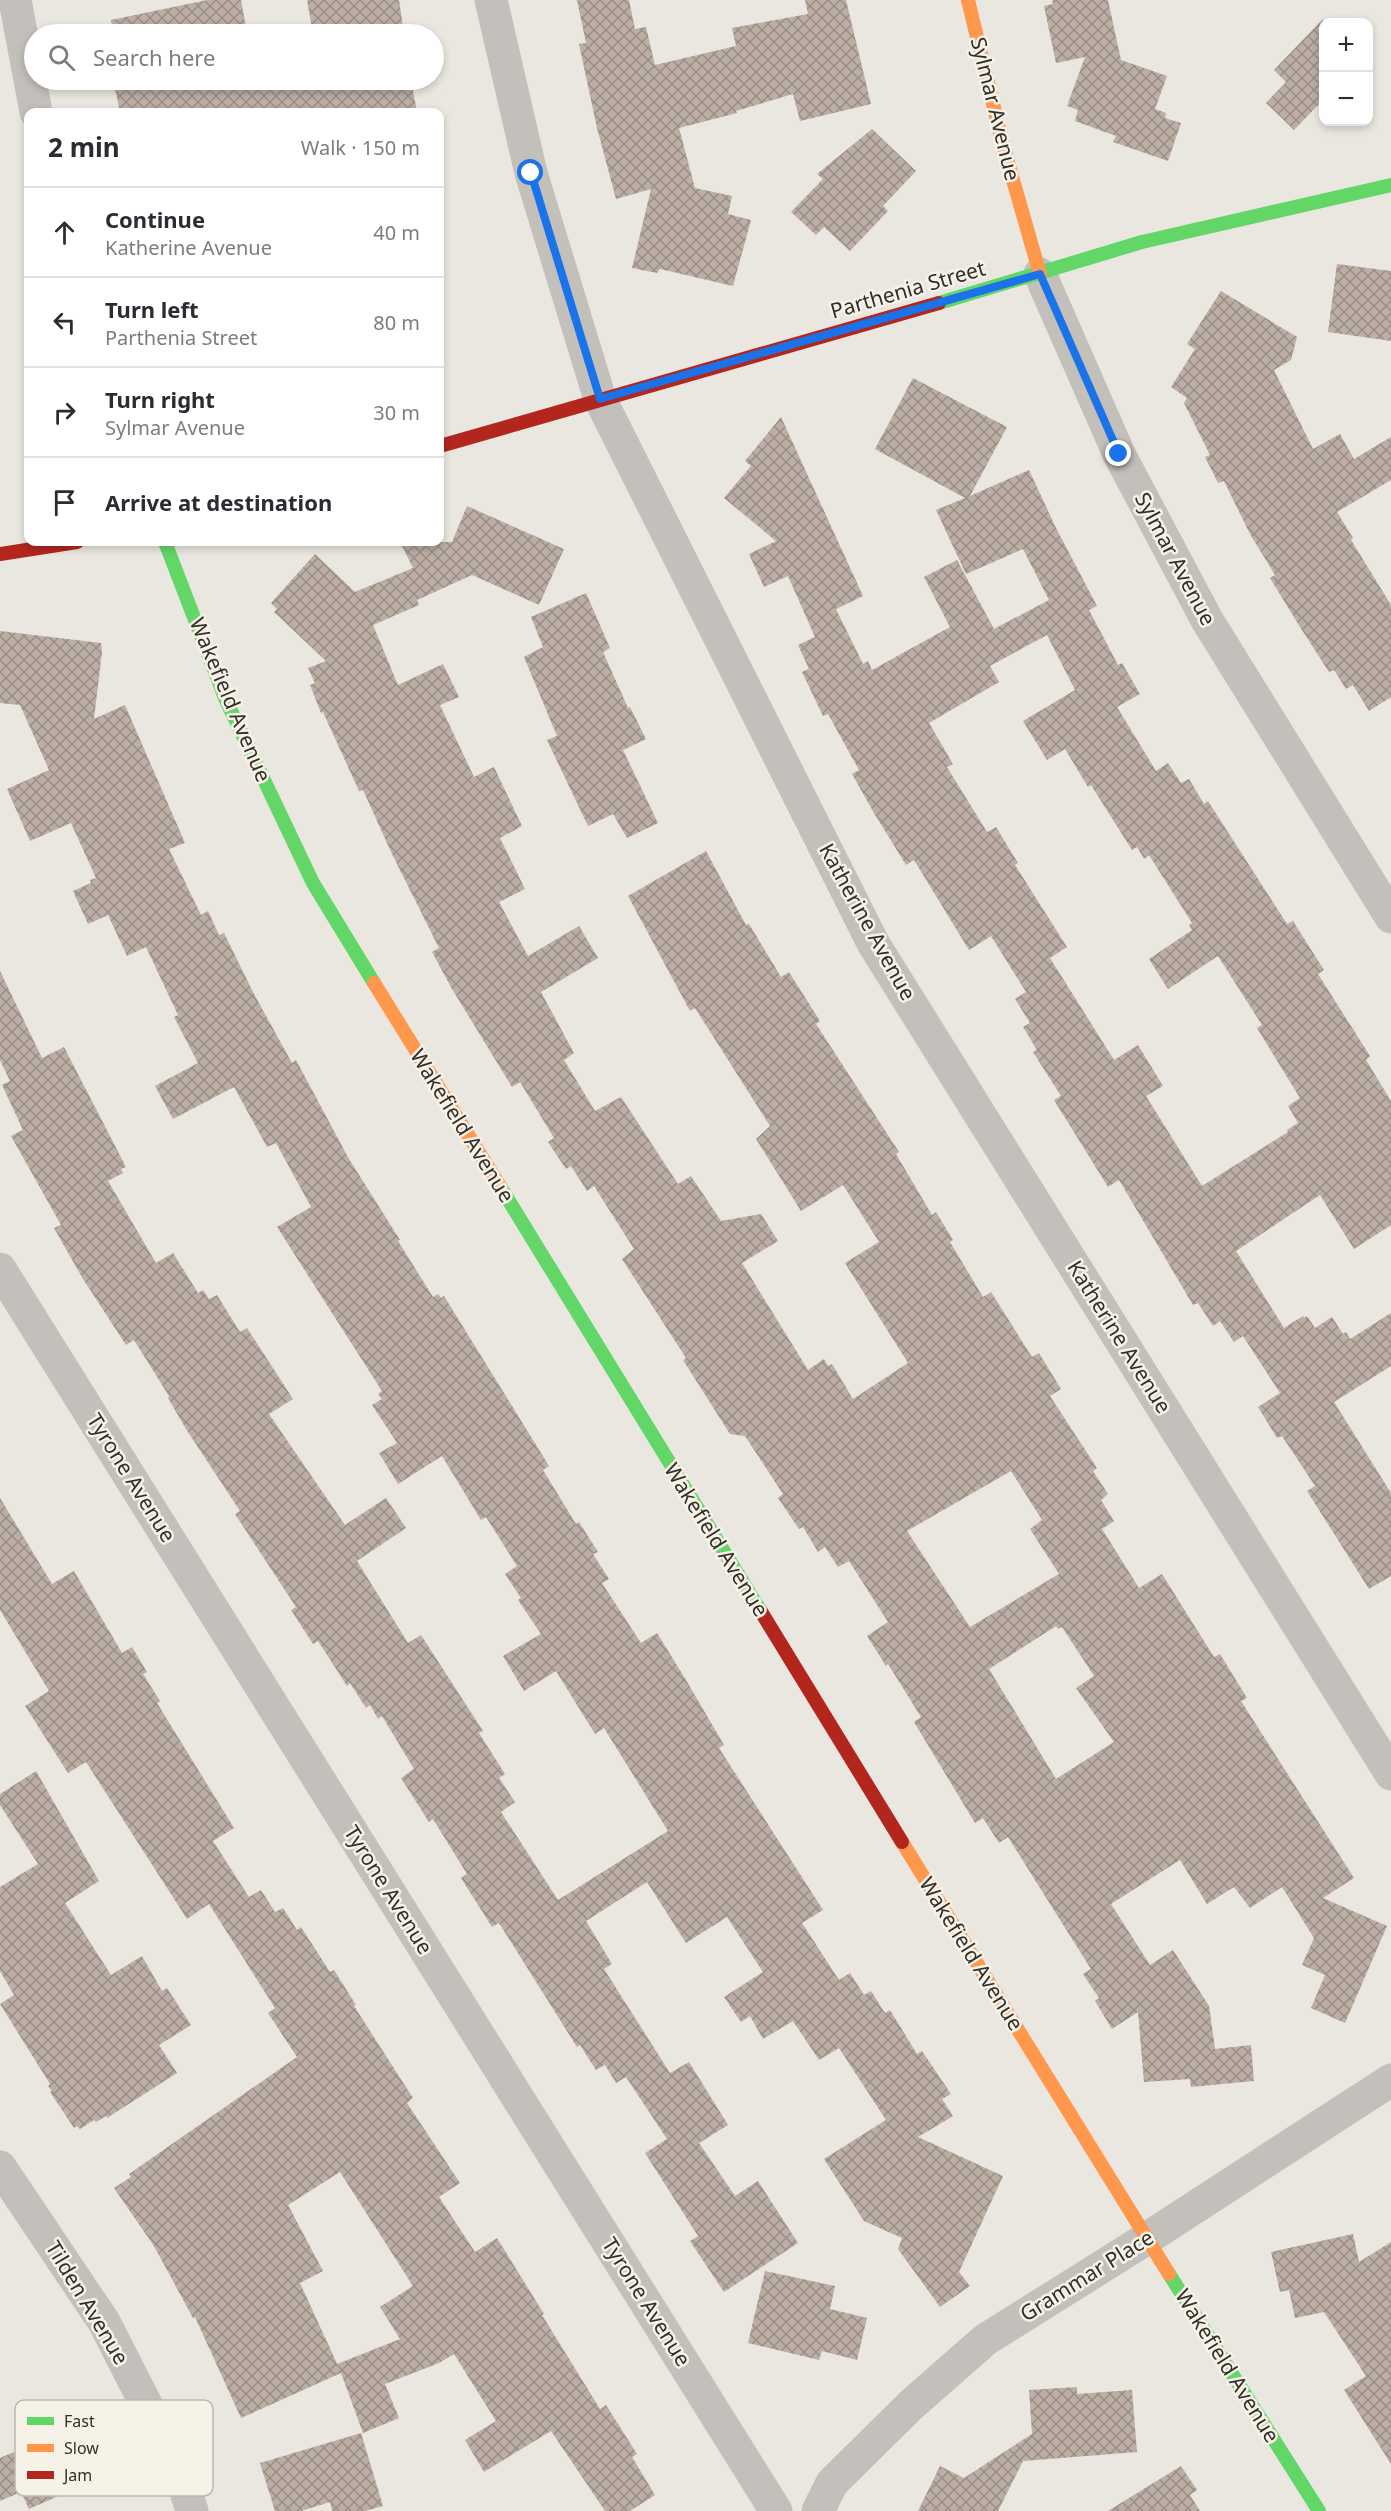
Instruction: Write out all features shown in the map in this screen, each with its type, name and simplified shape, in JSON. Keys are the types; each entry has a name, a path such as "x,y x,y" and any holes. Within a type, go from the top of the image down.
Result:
{"street":[{"path":"15,0 24,48"},
{"name":"Katherine Avenue","path":"491,0 531,173 600,399 873,943 1391,1774"},
{"name":"Sylmar Avenue","path":"968,0 1003,145 1040,274 1119,454 1207,620 1391,917"},
{"path":"32,90 35,108"},
{"name":"Parthenia Street","path":"444,445 1040,274 1142,242 1391,185"},
{"path":"0,554 51,546"},
{"name":"Wakefield Avenue","path":"167,546 225,698 312,883 1146,2239 1319,2511"},
{"name":"Tyrone Avenue","path":"0,1269 776,2511"},
{"name":"Grammar Place","path":"818,2511 832,2483 910,2405 984,2340 1146,2239 1391,2080"},
{"name":"Tilden Avenue","path":"0,2167 104,2322 144,2400"},
{"name":"Tilden Avenue","path":"187,2496 192,2511"}],"building":[{"path":"207,0 241,0 245,24 112,24 111,20"},
{"path":"307,0 399,0 403,24 311,24"},
{"path":"577,0 629,0 635,29 646,27 655,65 736,46 732,28 808,14 805,0 846,0 871,104 800,121 793,94 736,111 737,113 679,128 695,188 732,196 728,214 751,220 733,286 660,269 657,273 632,268 651,189 616,199 597,128 579,44 586,43"},
{"path":"1052,0 1108,0 1121,60 1167,76 1155,109 1166,113 1165,118 1181,123 1168,161 1113,142 1116,136 1075,121 1078,110 1067,106 1085,57 1056,63 1044,6 1053,4"},
{"path":"1319,23 1319,104 1294,130 1266,103 1286,82 1274,70"},
{"path":"115,90 413,90 416,108 119,108"},
{"path":"872,129 916,171 883,206 888,211 850,251 824,227 816,235 791,212 823,179 817,174"},
{"path":"1337,264 1391,271 1391,341 1328,332"},
{"path":"1221,291 1297,337 1291,360 1274,370 1313,449 1340,434 1354,459 1391,437 1391,480 1337,512 1353,538 1351,540 1391,605 1391,697 1369,711 1353,685 1346,689 1334,670 1329,672 1270,578 1275,575 1250,534 1224,481 1218,483 1205,457 1210,455 1184,403 1187,398 1171,387 1195,349 1187,344"},
{"path":"913,378 1007,427 970,496 1029,470 1097,606 1089,610 1118,665 1122,663 1140,694 1117,707 1156,771 1168,763 1181,783 1189,779 1204,804 1208,801 1287,924 1293,921 1324,970 1318,974 1370,1056 1366,1060 1391,1101 1391,1225 1354,1249 1320,1195 1236,1251 1284,1328 1303,1316 1304,1318 1307,1316 1315,1328 1332,1317 1343,1334 1346,1332 1350,1339 1391,1313 1391,1366 1334,1402 1391,1493 1391,1576 1369,1589 1307,1491 1315,1486 1282,1436 1277,1438 1258,1407 1280,1393 1243,1336 1234,1342 1220,1321 1213,1326 1198,1303 1193,1305 1119,1180 1108,1187 1054,1100 1061,1096 1033,1052 1037,1050 1023,1027 1030,1023 1015,999 1026,992 991,936 969,950 914,860 906,865 874,813 852,774 859,770 828,714 823,716 802,672 809,669 798,645 815,637 788,576 764,587 749,554 776,541 724,498 751,466 745,461 781,417 863,596 836,609 863,664 868,661 872,670 950,627 924,577 957,560 994,629 1049,600 1023,549 966,574 936,510 965,498 875,449","holes":["1047,635 1075,690 1023,721 1047,760 1065,749 1088,787 1091,785 1132,850 1137,847 1144,859 1149,855 1192,923 1189,925 1192,930 1149,959 1168,989 1218,956 1262,1025 1257,1028 1300,1098 1288,1106 1298,1123 1287,1130 1288,1132 1202,1186 1146,1096 1163,1086 1138,1045 1114,1060 1050,958 1067,947 1015,865 1018,863 996,827 987,832 947,767 953,764 929,723 999,682 990,666"]},
{"path":"467,506 564,549 539,605 472,575 417,600 419,605 373,625 398,685 443,664 459,697 440,705 474,777 494,767 522,826 500,838 525,889 499,902 528,956 579,926 598,958 541,992 574,1053 564,1060 595,1111 621,1097 678,1184 691,1176 721,1221 761,1214 778,1241 742,1263 808,1370 824,1359 828,1366 832,1364 853,1399 908,1363 845,1263 879,1242 843,1185 801,1211 756,1139 770,1126 695,1008 690,1011 628,896 706,851 746,925 749,924 781,977 789,972 820,1021 816,1024 899,1152 896,1154 932,1215 936,1212 953,1240 950,1242 983,1297 991,1292 1032,1357 1039,1353 1061,1389 1050,1396 1097,1468 1093,1471 1108,1494 1101,1500 1114,1521 1102,1529 1139,1588 1162,1574 1214,1657 1220,1654 1247,1698 1241,1701 1354,1878 1323,1898 1387,1926 1345,2023 1311,2008 1325,1975 1302,1965 1314,1938 1282,1887 1250,1908 1234,1887 1207,1904 1180,1860 1111,1904 1150,1965 1173,1950 1209,2006 1215,2049 1251,2045 1254,2081 1191,2087 1190,2079 1144,2082 1138,2012 1112,2029 1095,2001 1099,1998 1083,1974 1091,1969 1008,1837 999,1843 983,1818 975,1823 914,1722 921,1717 888,1664 886,1666 867,1636 888,1622 849,1561 838,1567 825,1547 818,1552 803,1527 799,1529 778,1498 783,1494 745,1436 730,1434 683,1360 686,1358 622,1259 634,1249 594,1186 587,1191 571,1166 566,1169 548,1142 554,1138 520,1082 512,1087 432,952 439,948 363,790 359,791 310,685 315,683 308,668 326,661 274,612 277,609 271,603 315,554 355,592 413,568 402,546 444,546 444,542 452,542","holes":["1011,1471 1042,1520 1030,1529 1059,1574 970,1627 907,1531","1056,1626 1058,1629 1062,1627 1094,1676 1076,1688 1114,1742 1056,1779 989,1669"]},
{"path":"586,593 610,648 603,652 628,708 630,707 646,739 623,750 658,823 627,838 613,814 588,826 547,740 557,736 524,657 543,647 531,617"},
{"path":"0,631 101,643 102,652 94,719 125,705 185,843 169,849 201,915 208,911 219,935 224,933 292,1063 296,1060 349,1159 400,1240 398,1241 433,1297 438,1294 441,1298 444,1296 549,1466 543,1470 576,1524 579,1522 598,1552 593,1554 609,1579 602,1583 641,1643 657,1633 686,1680 724,1745 719,1748 823,1910 802,1923 839,1980 850,1973 864,1995 871,1991 885,2013 890,2010 917,2054 922,2051 951,2094 942,2099 953,2116 918,2137 1003,2176 959,2272 970,2286 940,2307 898,2249 902,2238 864,2221 824,2159 886,2120 839,2048 819,2060 793,2021 763,2039 750,2016 741,2022 724,1997 763,1972 727,1917 686,1943 647,1882 586,1921 612,1964 604,1969 670,2073 689,2062 728,2125 699,2143 735,2196 758,2181 798,2243 724,2292 690,2241 698,2236 645,2153 667,2139 626,2077 616,2083 605,2065 596,2070 580,2045 577,2047 499,1923 492,1927 461,1878 467,1874 433,1819 429,1822 401,1778 414,1769 382,1716 378,1719 370,1705 366,1708 350,1683 347,1686 318,1641 313,1644 291,1610 296,1607 235,1514 240,1511 186,1429 168,1398 169,1396 134,1340 126,1345 83,1279 54,1228 61,1225 11,1136 23,1130 2,1085 10,1081 0,1060 0,971 42,1058 64,1047 126,1167 121,1169 123,1173 108,1181 156,1263 173,1253 198,1293 203,1290 209,1299 217,1295 240,1332 247,1328 293,1399 269,1414 345,1525 386,1498 406,1528 357,1561 408,1643 421,1635 483,1731 479,1733 505,1774 499,1778 515,1802 501,1812 558,1900 668,1831 604,1728 595,1734 556,1671 524,1691 503,1656 541,1634 518,1600 521,1598 505,1574 517,1566 486,1517 481,1520 442,1456 398,1484 379,1453 397,1443 372,1405 382,1399 378,1394 382,1391 277,1227 311,1207 276,1143 267,1147 234,1087 173,1119 155,1086 198,1063 174,1017 178,1015 146,947 127,956 108,915 88,924 73,891 91,883 90,880 96,878 71,823 30,841 7,789 49,770 20,705 0,703"},
{"path":"0,1498 52,1584 74,1571 122,1653 132,1647 147,1672 143,1674 160,1701 157,1703 234,1828 213,1841 249,1897 261,1890 275,1912 283,1908 297,1930 301,1927 330,1972 334,1970 356,2005 354,2006 413,2098 407,2103 460,2183 439,2197 475,2252 497,2238 600,2409 606,2405 637,2454 632,2457 655,2495 630,2511 605,2511 551,2431 484,2472 465,2440 496,2421 454,2354 439,2363 385,2384 399,2418 363,2433 341,2373 241,2418 195,2317 193,2318 154,2246 114,2188 131,2177 129,2174 297,2057 268,2013 275,2008 209,1904 187,1919 86,1762 68,1773 25,1706 49,1691 0,1610","holes":["340,2172 413,2286 380,2307 400,2339 337,2364 300,2283 323,2271 288,2205"]},
{"path":"36,1771 99,1881 65,1903 111,1975 142,1956 162,1991 167,1988 191,2025 159,2045 177,2073 107,2118 106,2116 96,2122 94,2120 80,2129 77,2126 74,2128 50,2092 52,2091 48,2086 50,2084 0,2004 14,1995 0,1971 0,1887 38,1864 0,1805 0,1794"},
{"path":"1353,2234 1359,2262 1391,2242 1391,2464 1344,2390 1366,2376 1324,2312 1295,2318 1289,2290 1280,2292 1271,2252"},
{"path":"765,2271 835,2286 830,2309 867,2318 857,2360 822,2351 819,2360 748,2343"},
{"path":"1077,2387 1077,2394 1132,2390 1137,2452 1023,2461 998,2511 918,2511 940,2466 964,2478 1032,2434 1029,2390"},
{"path":"361,2433 383,2506 365,2511 332,2511 330,2502 301,2511 275,2511 260,2463"},
{"path":"15,2451 15,2495 0,2501 0,2458"},
{"path":"1181,2466 1197,2490 1190,2495 1200,2511 1108,2511"},
{"path":"23,2496 58,2496 29,2509"}],"traffic: fast":[{"path":"939,303 1142,242 1391,185"},
{"path":"167,546 225,698 313,883 374,983"},
{"path":"501,1188 760,1610"},
{"path":"1169,2274 1319,2511"}],"traffic: slow":[{"path":"968,0 1003,145 1040,274"},
{"path":"374,983 501,1188"},
{"path":"902,1842 1169,2274"}],"traffic: jam":[{"path":"444,445 939,303"},
{"path":"0,554 51,546"},
{"path":"760,1610 902,1842"}],"route":[{"path":"531,173 600,399 1040,274 1119,454"}]}
